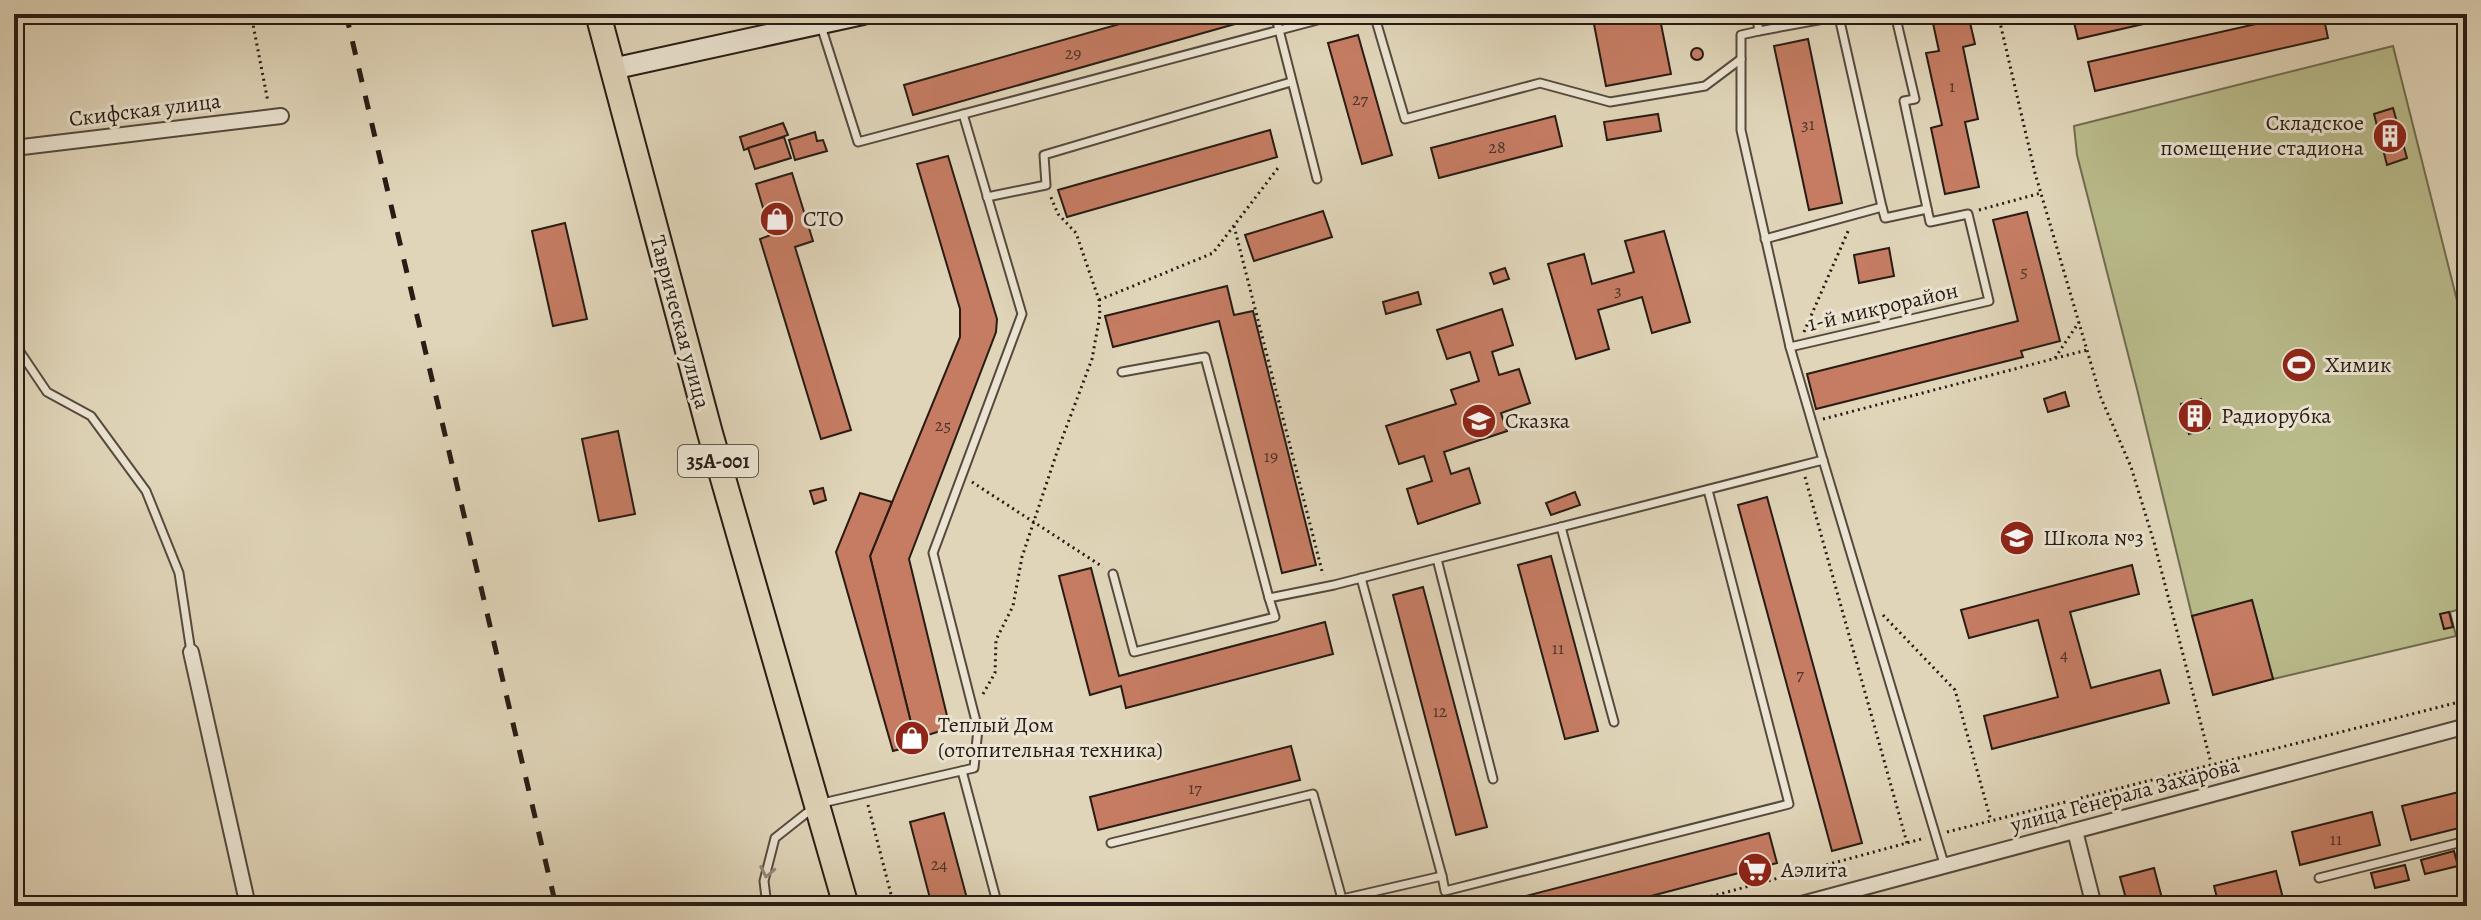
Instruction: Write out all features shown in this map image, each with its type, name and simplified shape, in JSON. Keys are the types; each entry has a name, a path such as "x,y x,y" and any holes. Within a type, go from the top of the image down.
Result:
{"highway":[{"name":"Таврическая улица","path":"598,14 710,433 846,906"}],"main road":[{"path":"612,69 863,14"}],"street":[{"name":"Скифская улица","path":"14,148 276,117"},
{"path":"191,652 248,906"},
{"name":"улица Генерала Захарова","path":"1794,906 2467,726"},
{"path":"2075,831 2094,906"}],"lane":[{"path":"1275,14 1317,179"},
{"path":"821,24 858,142 1340,14"},
{"path":"1374,14 1405,119 1540,83 1610,102 1689,89 1705,86 1741,59"},
{"path":"1756,14 1759,31 1851,14"},
{"path":"1895,14 1915,99 1904,101 1930,222 1968,214"},
{"path":"1839,17 1885,218 1927,209"},
{"name":"1-й микрорайон","path":"1759,31 1741,35 1741,130 1765,239 1794,346 1989,301 1968,214"},
{"path":"987,197 1046,185 1044,155 1291,82"},
{"path":"767,906 764,881 775,838 818,804 974,768 978,729 933,553 1022,314 963,114"},
{"path":"1765,239 1882,207"},
{"path":"14,343 47,392 91,416 146,491 179,573 191,652"},
{"path":"1794,346 1823,460 1945,867"},
{"path":"1113,574 1134,652 1275,617 1205,357 1122,372"},
{"path":"1269,598 1361,578 1823,460"},
{"path":"1361,578 1445,891 1789,804 1708,490"},
{"path":"1561,527 1614,722"},
{"path":"1437,559 1493,779"},
{"path":"962,771 998,906"},
{"path":"1111,843 1313,794 1343,903 1442,876"},
{"path":"2319,878 2462,842 2467,862"}],"path":[{"path":"251,14 276,117"},
{"path":"1998,14 2041,192 2101,398 2131,467 2154,542 2211,765"},
{"path":"1099,300 1213,253 1278,168"},
{"path":"973,711 995,673 996,640 1013,606 1022,557 1092,359 1100,315 1099,300 1076,233 1058,214 1046,185"},
{"path":"1968,214 2041,192"},
{"path":"1794,346 1855,214"},
{"path":"1234,226 1326,586"},
{"path":"2055,358 2079,322"},
{"path":"1812,422 2087,350"},
{"path":"1801,465 1907,843"},
{"path":"962,475 1113,574"},
{"path":"1864,596 1955,690 1991,821"},
{"path":"1676,906 1935,835 2467,700"},
{"path":"865,793 894,906"}],"green space":[{"name":"Химик","path":"2393,46 2467,340 2467,607 2450,612 2456,636 2273,679 2252,601 2192,616 2077,155 2074,126"}],"building":[{"path":"1155,14 1240,14 1242,22 913,115 904,85"},
{"path":"1592,14 1659,14 1671,74 1606,86"},
{"path":"1931,14 1968,14 1975,44 1963,47 1978,119 1965,122 1979,187 1945,194 1931,128 1942,125 1926,53 1939,51"},
{"path":"2072,14 2187,14 2078,39"},
{"path":"2300,14 2323,14 2328,38 2095,91 2088,62"},
{"path":"1358,35 1392,155 1362,164 1328,43"},
{"path":"1808,39 1842,203 1809,210 1774,46"},
{"path":"1692,49 1702,49 1702,59 1692,59"},
{"name":"Складское помещение стадиона","path":"2393,108 2407,158 2387,165 2374,114"},
{"path":"1658,114 1661,131 1607,140 1604,122"},
{"path":"1555,116 1562,146 1439,178 1431,148"},
{"path":"783,123 788,135 744,150 740,137"},
{"path":"1270,130 1277,157 1067,217 1058,190"},
{"path":"815,132 817,141 823,140 827,151 795,160 789,140"},
{"path":"784,137 791,158 755,169 748,148"},
{"path":"948,156 997,319 996,332 909,559 950,728 915,739 870,556 960,337 960,309 917,164"},
{"path":"792,173 813,241 795,247 851,430 821,439 760,239 771,235 756,184"},
{"path":"1323,211 1332,237 1254,261 1245,235"},
{"path":"2027,212 2060,341 2021,351 2023,357 1816,409 1807,374 2018,321 1993,220"},
{"path":"565,223 587,319 553,326 532,231"},
{"path":"1664,231 1690,322 1652,333 1642,297 1598,310 1609,349 1576,359 1548,264 1584,254 1592,284 1634,272 1625,241"},
{"path":"1889,248 1894,276 1859,283 1854,255"},
{"path":"1505,268 1509,279 1494,284 1490,273"},
{"path":"1227,286 1234,315 1253,311 1316,565 1282,573 1219,321 1113,347 1105,316"},
{"path":"1418,292 1421,304 1386,314 1383,302"},
{"path":"1502,309 1513,345 1492,352 1499,375 1519,369 1530,403 1501,413 1507,431 1444,452 1451,474 1469,468 1480,503 1418,524 1407,489 1432,481 1424,456 1399,464 1386,426 1456,404 1451,390 1479,381 1470,352 1447,359 1437,330"},
{"path":"2065,392 2069,406 2048,412 2044,399"},
{"name":"Радиорубка","path":"2201,399 2209,428 2189,434 2181,404"},
{"path":"618,431 635,514 599,521 582,439"},
{"path":"823,488 826,500 814,504 810,491"},
{"path":"1575,492 1580,505 1551,515 1546,503"},
{"path":"860,493 892,502 870,556 915,739 908,747 893,751 836,552"},
{"path":"1767,497 1862,843 1832,851 1738,505"},
{"path":"1551,556 1598,731 1565,739 1518,565"},
{"path":"2132,565 2139,594 2070,612 2091,688 2160,670 2169,703 1992,749 1984,716 2058,697 2038,620 1969,638 1961,610"},
{"path":"1091,568 1119,676 1325,622 1333,654 1126,708 1121,686 1090,695 1059,576"},
{"path":"1423,587 1487,827 1456,835 1393,595"},
{"path":"2252,600 2273,679 2213,695 2192,616"},
{"path":"2449,612 2453,627 2444,629 2440,614"},
{"path":"1291,746 1300,780 1098,830 1090,797"},
{"path":"2467,790 2467,826 2411,840 2402,806"},
{"path":"2372,812 2380,845 2300,865 2292,832"},
{"path":"944,813 969,906 932,906 910,822"},
{"path":"1769,833 1777,863 1613,906 1487,906"},
{"path":"2454,851 2458,866 2425,874 2421,860"},
{"path":"2405,865 2409,880 2375,888 2371,873"},
{"path":"2154,868 2164,906 2128,906 2120,877"},
{"path":"2276,871 2285,906 2219,906 2214,886"}],"railway":[{"path":"346,14 556,906"}],"place":[{"name":"Складское помещение стадиона","path":"2390,136"},
{"name":"СТО","path":"777,219"},
{"name":"Химик","path":"2299,365"},
{"name":"Радиорубка","path":"2195,416"},
{"name":"Сказка","path":"1479,421"},
{"name":"Школа №3","path":"2017,538"},
{"name":"Теплый Дом (отопительная техника)","path":"912,738"},
{"name":"Аэлита","path":"1755,870"}]}
